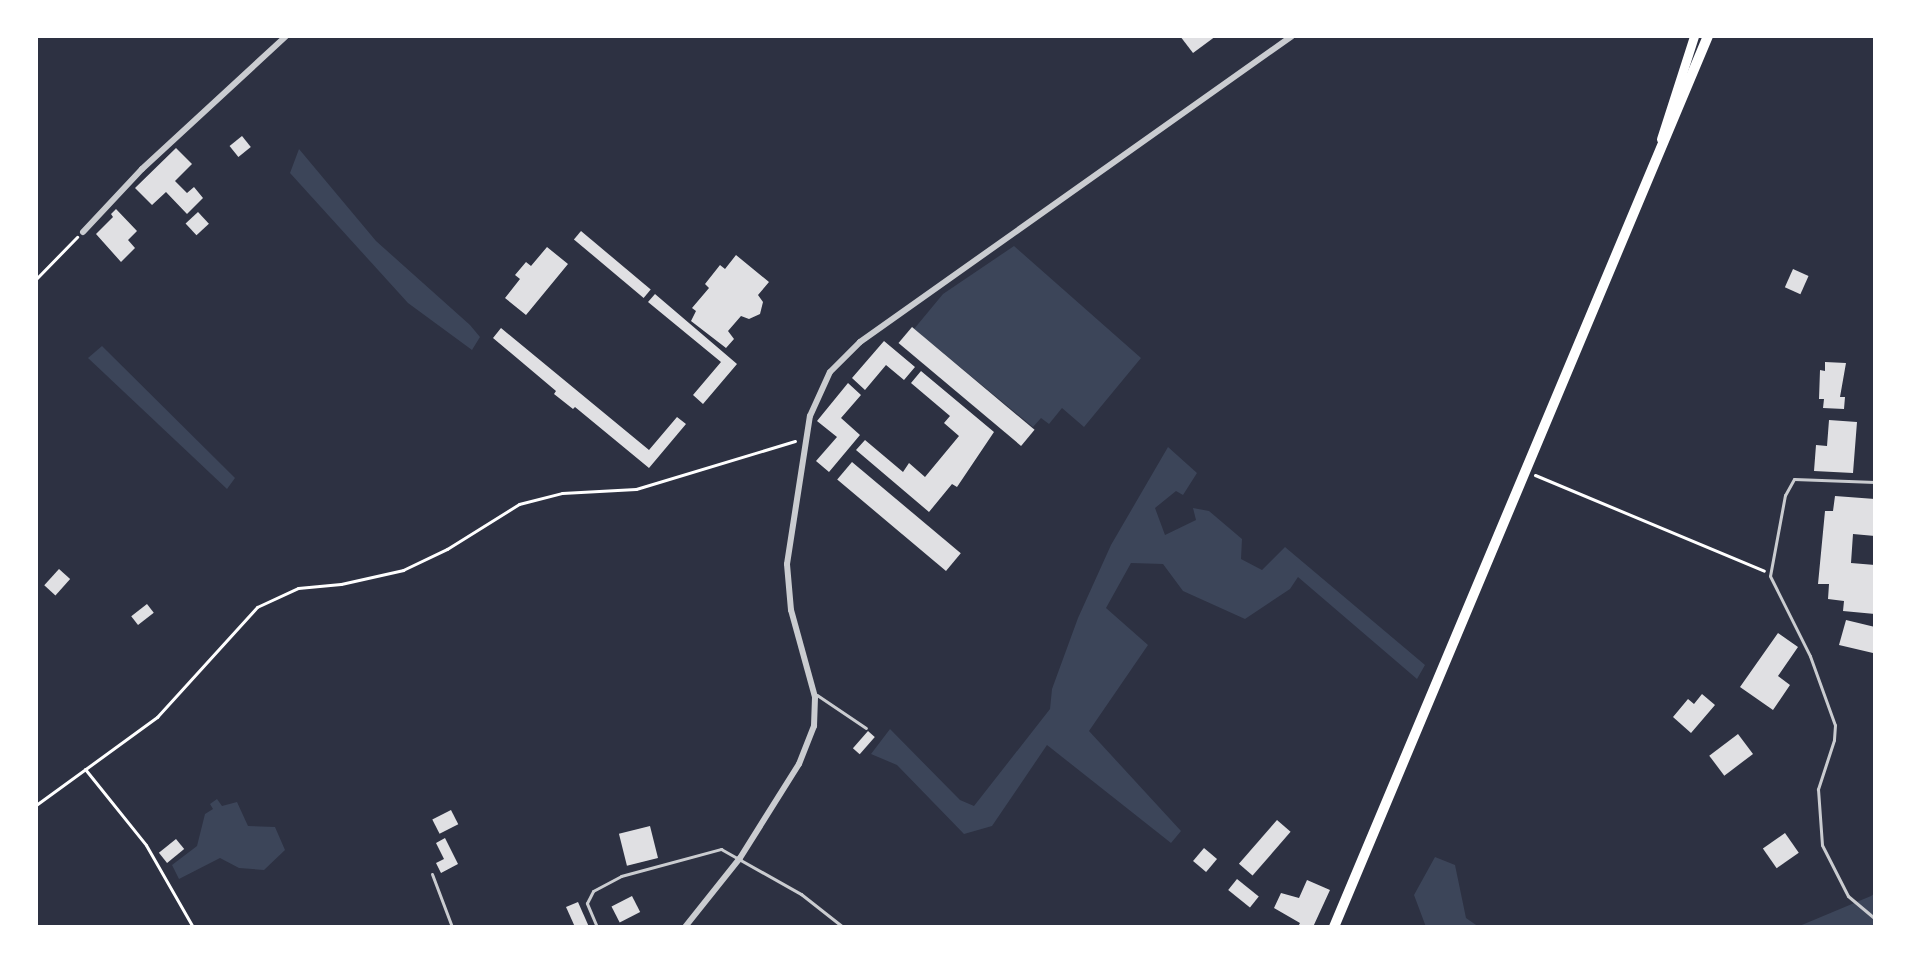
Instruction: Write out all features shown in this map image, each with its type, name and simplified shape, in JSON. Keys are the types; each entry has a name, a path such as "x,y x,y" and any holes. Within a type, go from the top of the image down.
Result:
{"main road":[{"path":"1653,168 1694,36"},
{"path":"1334,927 1708,36"}],"street":[{"path":"83,232 142,169 286,36"},
{"path":"685,927 740,858 799,764 814,726 813,692 791,610 787,564 806,438 819,390 830,372 860,342 1292,36"}],"lane":[{"path":"1875,482 1801,477 1791,482 1785,495 1770,576 1810,656 1835,725 1834,740 1818,789 1822,845 1841,885 1856,905 1875,919"},
{"path":"813,692 866,728"},
{"path":"597,927 587,903 593,891 621,876 721,849 801,894 843,927"},
{"path":"432,874 452,927"}],"path":[{"path":"36,279 83,232"},
{"path":"36,805 157,717 200,674 257,607 298,588 341,584 403,570 447,549 519,504 562,493 636,489 806,438"},
{"path":"1525,471 1770,576"},
{"path":"85,768 146,845 193,927"}],"shaded area":[{"path":"299,149 376,241 470,325 480,337 472,350 408,303 290,173"},
{"path":"1014,246 1141,358 1084,427 1062,408 1049,424 1041,418 1033,427 914,329 943,294"},
{"path":"102,346 235,478 227,489 88,358"},
{"path":"1168,447 1197,473 1183,495 1176,491 1155,508 1165,535 1196,520 1193,508 1209,511 1242,539 1241,559 1262,570 1285,547 1425,665 1417,679 1298,577 1290,589 1245,619 1183,591 1163,564 1131,563 1106,608 1148,645 1089,731 1181,831 1171,843 1047,745 992,826 964,834 897,765 871,754 890,729 960,800 974,806 1050,709 1052,689 1078,618 1111,545"},
{"path":"217,799 222,806 237,802 248,826 275,827 285,850 264,870 239,868 220,858 179,879 172,865 197,846 205,814 213,809 210,804"},
{"path":"1435,857 1455,865 1466,918 1479,927 1426,927 1414,895"},
{"path":"1875,893 1875,927 1797,927 1871,896"}],"building":[{"path":"1180,36 1216,36 1193,53"},
{"path":"242,136 251,147 238,157 230,146"},
{"path":"176,148 192,164 175,181 187,193 194,187 203,198 187,214 166,192 152,205 135,188"},
{"path":"116,209 137,231 128,240 135,248 121,262 96,234 113,217 111,214"},
{"path":"198,212 209,224 196,235 186,224"},
{"path":"581,231 651,289 644,298 574,239"},
{"path":"547,247 568,264 526,315 505,298 520,279 515,275 526,262 531,266"},
{"path":"736,255 769,282 758,295 763,302 760,314 749,319 741,316 728,331 734,339 726,348 691,321 696,311 692,308 709,288 705,284 720,265 725,269"},
{"path":"1793,269 1809,276 1800,294 1785,287"},
{"path":"655,294 737,364 703,404 693,395 721,362 648,302"},
{"path":"912,327 1035,430 1021,446 899,343"},
{"path":"501,328 649,450 677,417 686,424 649,468 575,407 573,409 554,394 556,391 493,338"},
{"path":"884,341 915,367 904,380 886,365 865,390 852,378"},
{"path":"1825,362 1846,363 1840,397 1845,397 1844,409 1823,408 1824,399 1819,399 1820,370 1825,371"},
{"path":"921,371 994,432 957,487 952,484 929,512 856,450 865,440 903,472 909,463 925,477 959,436 944,423 950,416 911,383"},
{"path":"848,383 861,395 841,418 860,435 829,472 816,461 837,437 817,421"},
{"path":"1829,420 1857,422 1853,473 1814,471 1816,445 1827,446"},
{"path":"852,462 961,553 946,571 837,480"},
{"path":"1835,496 1875,499 1875,536 1853,534 1851,563 1875,565 1875,614 1843,611 1844,601 1828,599 1829,584 1818,584 1825,511 1833,511"},
{"path":"59,569 70,579 55,595 44,585"},
{"path":"147,604 154,613 138,625 131,616"},
{"path":"1846,620 1875,627 1873,653 1839,645"},
{"path":"1778,633 1798,647 1778,676 1790,685 1773,710 1740,687"},
{"path":"1702,694 1715,705 1691,733 1673,717 1688,699 1694,704"},
{"path":"868,731 875,737 860,754 853,748"},
{"path":"1738,734 1753,754 1724,776 1709,756"},
{"path":"451,810 458,824 440,834 432,820"},
{"path":"1277,820 1291,832 1253,876 1239,864"},
{"path":"650,826 658,858 627,866 619,834"},
{"path":"1785,833 1799,853 1777,868 1763,848"},
{"path":"445,838 458,864 441,873 436,863 444,859 436,843"},
{"path":"176,839 184,849 167,863 159,853"},
{"path":"1204,848 1217,859 1206,872 1193,861"},
{"path":"1237,879 1259,897 1250,908 1228,890"},
{"path":"1307,880 1330,890 1313,927 1298,927 1300,923 1274,908 1281,893 1299,898"},
{"path":"632,896 640,912 620,922 612,906"},
{"path":"578,902 589,927 575,927 566,907"}]}
